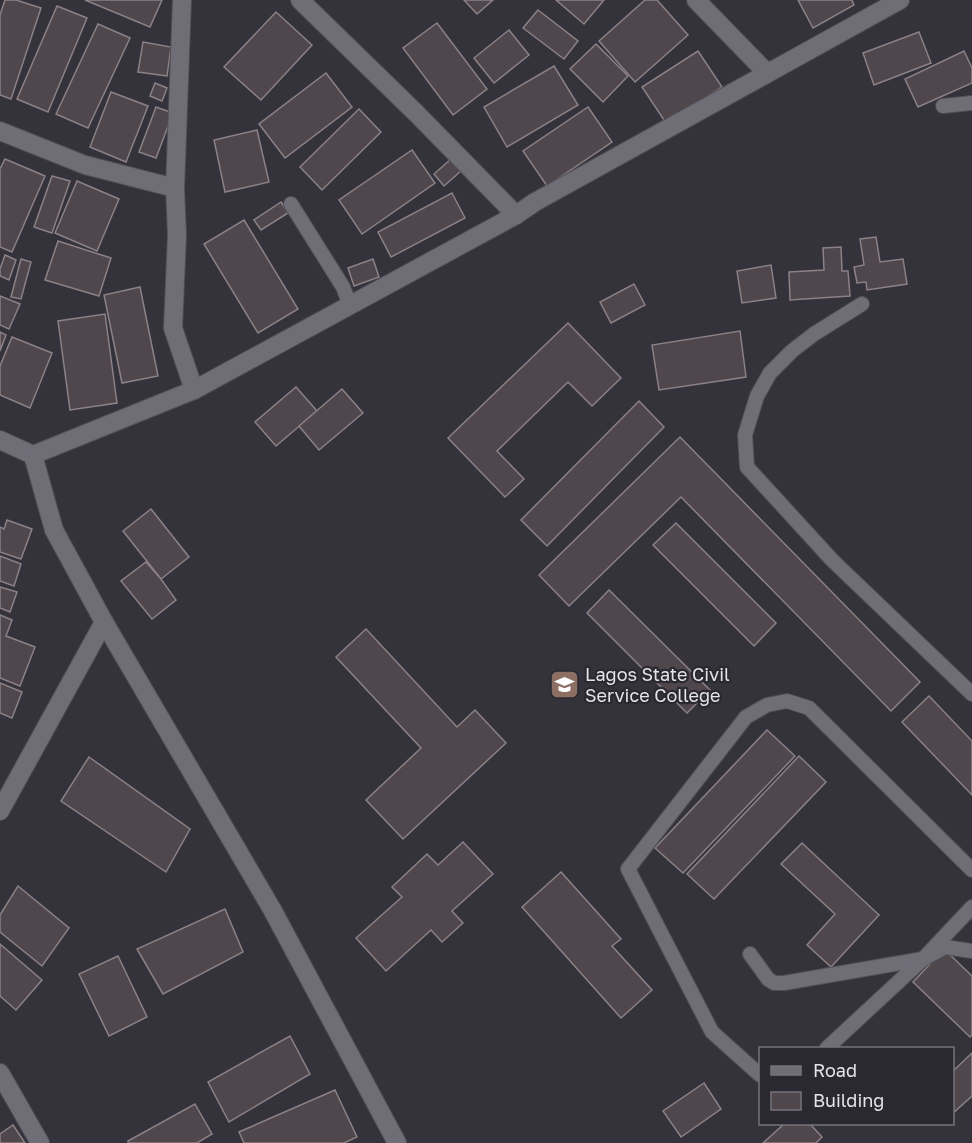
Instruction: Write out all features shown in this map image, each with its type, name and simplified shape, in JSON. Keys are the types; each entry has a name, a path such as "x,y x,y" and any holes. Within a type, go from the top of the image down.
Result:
{"street":[{"path":"182,0 175,188 177,235 173,328 194,390"},
{"path":"300,0 516,215"},
{"path":"696,0 767,73"},
{"path":"0,440 33,455 194,390 516,215 898,0"},
{"path":"0,131 85,165 175,188"},
{"path":"33,455 54,530 104,622 273,910 397,1143"},
{"path":"0,811 104,622"},
{"path":"0,1073 40,1143"}],"lane":[{"path":"943,106 972,103"},
{"path":"291,204 343,287 350,305"},
{"path":"862,304 814,334 792,351 770,373 757,396 745,435 747,467 832,560 972,694"},
{"path":"759,1074 712,1032 628,869 746,717 767,705 787,701 809,708 972,870"},
{"path":"828,1047 923,959 972,907"},
{"path":"750,954 768,979 774,983 784,983 923,959 945,947 972,951"}],"building":[{"path":"5,0 16,0 41,8 11,99 0,95 0,15"},
{"path":"85,0 162,0 150,27"},
{"path":"464,0 493,0 477,14"},
{"path":"556,0 604,0 584,24"},
{"path":"645,0 657,0 688,35 635,82 599,41"},
{"path":"798,0 852,0 854,5 813,28"},
{"path":"57,6 87,18 48,112 17,99"},
{"path":"538,10 578,41 564,59 523,28"},
{"path":"276,12 312,45 261,100 224,67"},
{"path":"437,23 487,89 453,115 403,48"},
{"path":"98,24 130,38 88,128 56,114"},
{"path":"509,30 529,55 494,83 474,58"},
{"path":"919,32 931,63 874,85 863,53"},
{"path":"143,42 171,47 167,76 138,72"},
{"path":"596,44 628,76 603,102 570,69"},
{"path":"698,51 722,87 666,123 642,87"},
{"path":"964,51 972,68 972,83 918,107 905,79"},
{"path":"554,66 578,105 507,147 484,107"},
{"path":"326,73 352,107 285,158 259,124"},
{"path":"155,83 167,88 162,101 150,96"},
{"path":"111,92 148,106 126,162 90,147"},
{"path":"156,107 173,113 156,158 139,152"},
{"path":"588,107 612,142 547,186 523,151"},
{"path":"359,109 381,132 322,190 300,167"},
{"path":"257,130 269,182 225,192 214,140"},
{"path":"412,150 435,183 362,234 339,200"},
{"path":"5,159 45,176 12,252 0,247 0,169"},
{"path":"451,159 461,171 444,186 434,174"},
{"path":"52,176 70,181 52,233 34,227"},
{"path":"77,181 119,199 97,251 55,233"},
{"path":"452,193 465,218 391,257 378,232"},
{"path":"281,202 288,213 261,230 254,220"},
{"path":"244,220 298,309 258,333 204,244"},
{"path":"876,237 880,262 903,259 907,284 867,290 866,282 857,283 854,267 864,265 860,239"},
{"path":"58,241 111,258 99,296 45,280"},
{"path":"841,247 842,271 848,271 850,296 790,300 789,272 824,270 823,248"},
{"path":"5,255 16,260 9,280 0,276"},
{"path":"21,259 31,262 21,299 11,297"},
{"path":"373,259 379,277 354,286 348,268"},
{"path":"771,265 776,298 742,303 737,271"},
{"path":"634,284 645,305 611,323 600,302"},
{"path":"140,287 158,376 122,383 104,295"},
{"path":"0,296 20,304 9,329 0,325"},
{"path":"105,314 117,403 70,410 58,321"},
{"path":"568,323 621,378 592,406 568,382 497,451 524,479 505,497 448,438"},
{"path":"740,331 746,377 659,390 652,345"},
{"path":"0,332 6,335 0,351"},
{"path":"12,337 52,353 30,408 0,395 0,366"},
{"path":"296,387 317,411 276,446 255,422"},
{"path":"342,389 363,413 319,450 299,426"},
{"path":"639,401 664,427 547,546 521,520"},
{"path":"680,437 920,682 891,711 681,497 569,606 539,575"},
{"path":"151,509 189,557 161,579 123,531"},
{"path":"7,520 32,529 21,559 0,552 0,527 4,529"},
{"path":"676,523 776,623 754,646 653,545"},
{"path":"0,556 21,564 14,586 0,581"},
{"path":"146,562 176,600 152,619 121,581"},
{"path":"0,587 17,592 10,612 0,608"},
{"path":"609,590 710,690 687,713 587,613"},
{"path":"0,615 12,620 6,636 35,647 20,686 0,678"},
{"path":"366,629 457,727 475,710 506,743 403,839 366,800 421,748 336,657"},
{"path":"0,683 22,692 12,718 0,713"},
{"path":"929,696 972,741 972,795 902,722"},
{"path":"767,730 795,756 683,873 655,848"},
{"path":"799,756 826,782 714,899 687,874"},
{"path":"89,757 190,829 166,872 61,801"},
{"path":"463,842 493,874 452,911 463,923 442,942 431,930 386,971 356,938 402,897 392,887 427,854 438,865"},
{"path":"802,843 879,915 831,967 807,945 835,914 781,864"},
{"path":"561,872 621,939 612,946 652,990 621,1018 522,907"},
{"path":"18,886 69,928 42,966 0,932 0,915"},
{"path":"225,909 243,952 163,994 137,949"},
{"path":"0,944 42,980 16,1010 0,996"},
{"path":"944,949 972,976 972,1035 970,1037 913,982"},
{"path":"118,956 147,1017 109,1036 79,974"},
{"path":"290,1036 310,1074 229,1122 208,1082"},
{"path":"972,1053 972,1096 954,1112 954,1070"},
{"path":"704,1083 721,1109 681,1137 663,1111"},
{"path":"335,1090 357,1137 344,1143 244,1143 239,1132"},
{"path":"195,1104 212,1134 197,1143 128,1143 128,1141"},
{"path":"13,1125 25,1143 0,1143 0,1134"},
{"path":"783,1125 811,1125 822,1137 816,1143 763,1143"}],"place":[{"name":"Lagos State Civil Service College","path":"564,684"}]}
